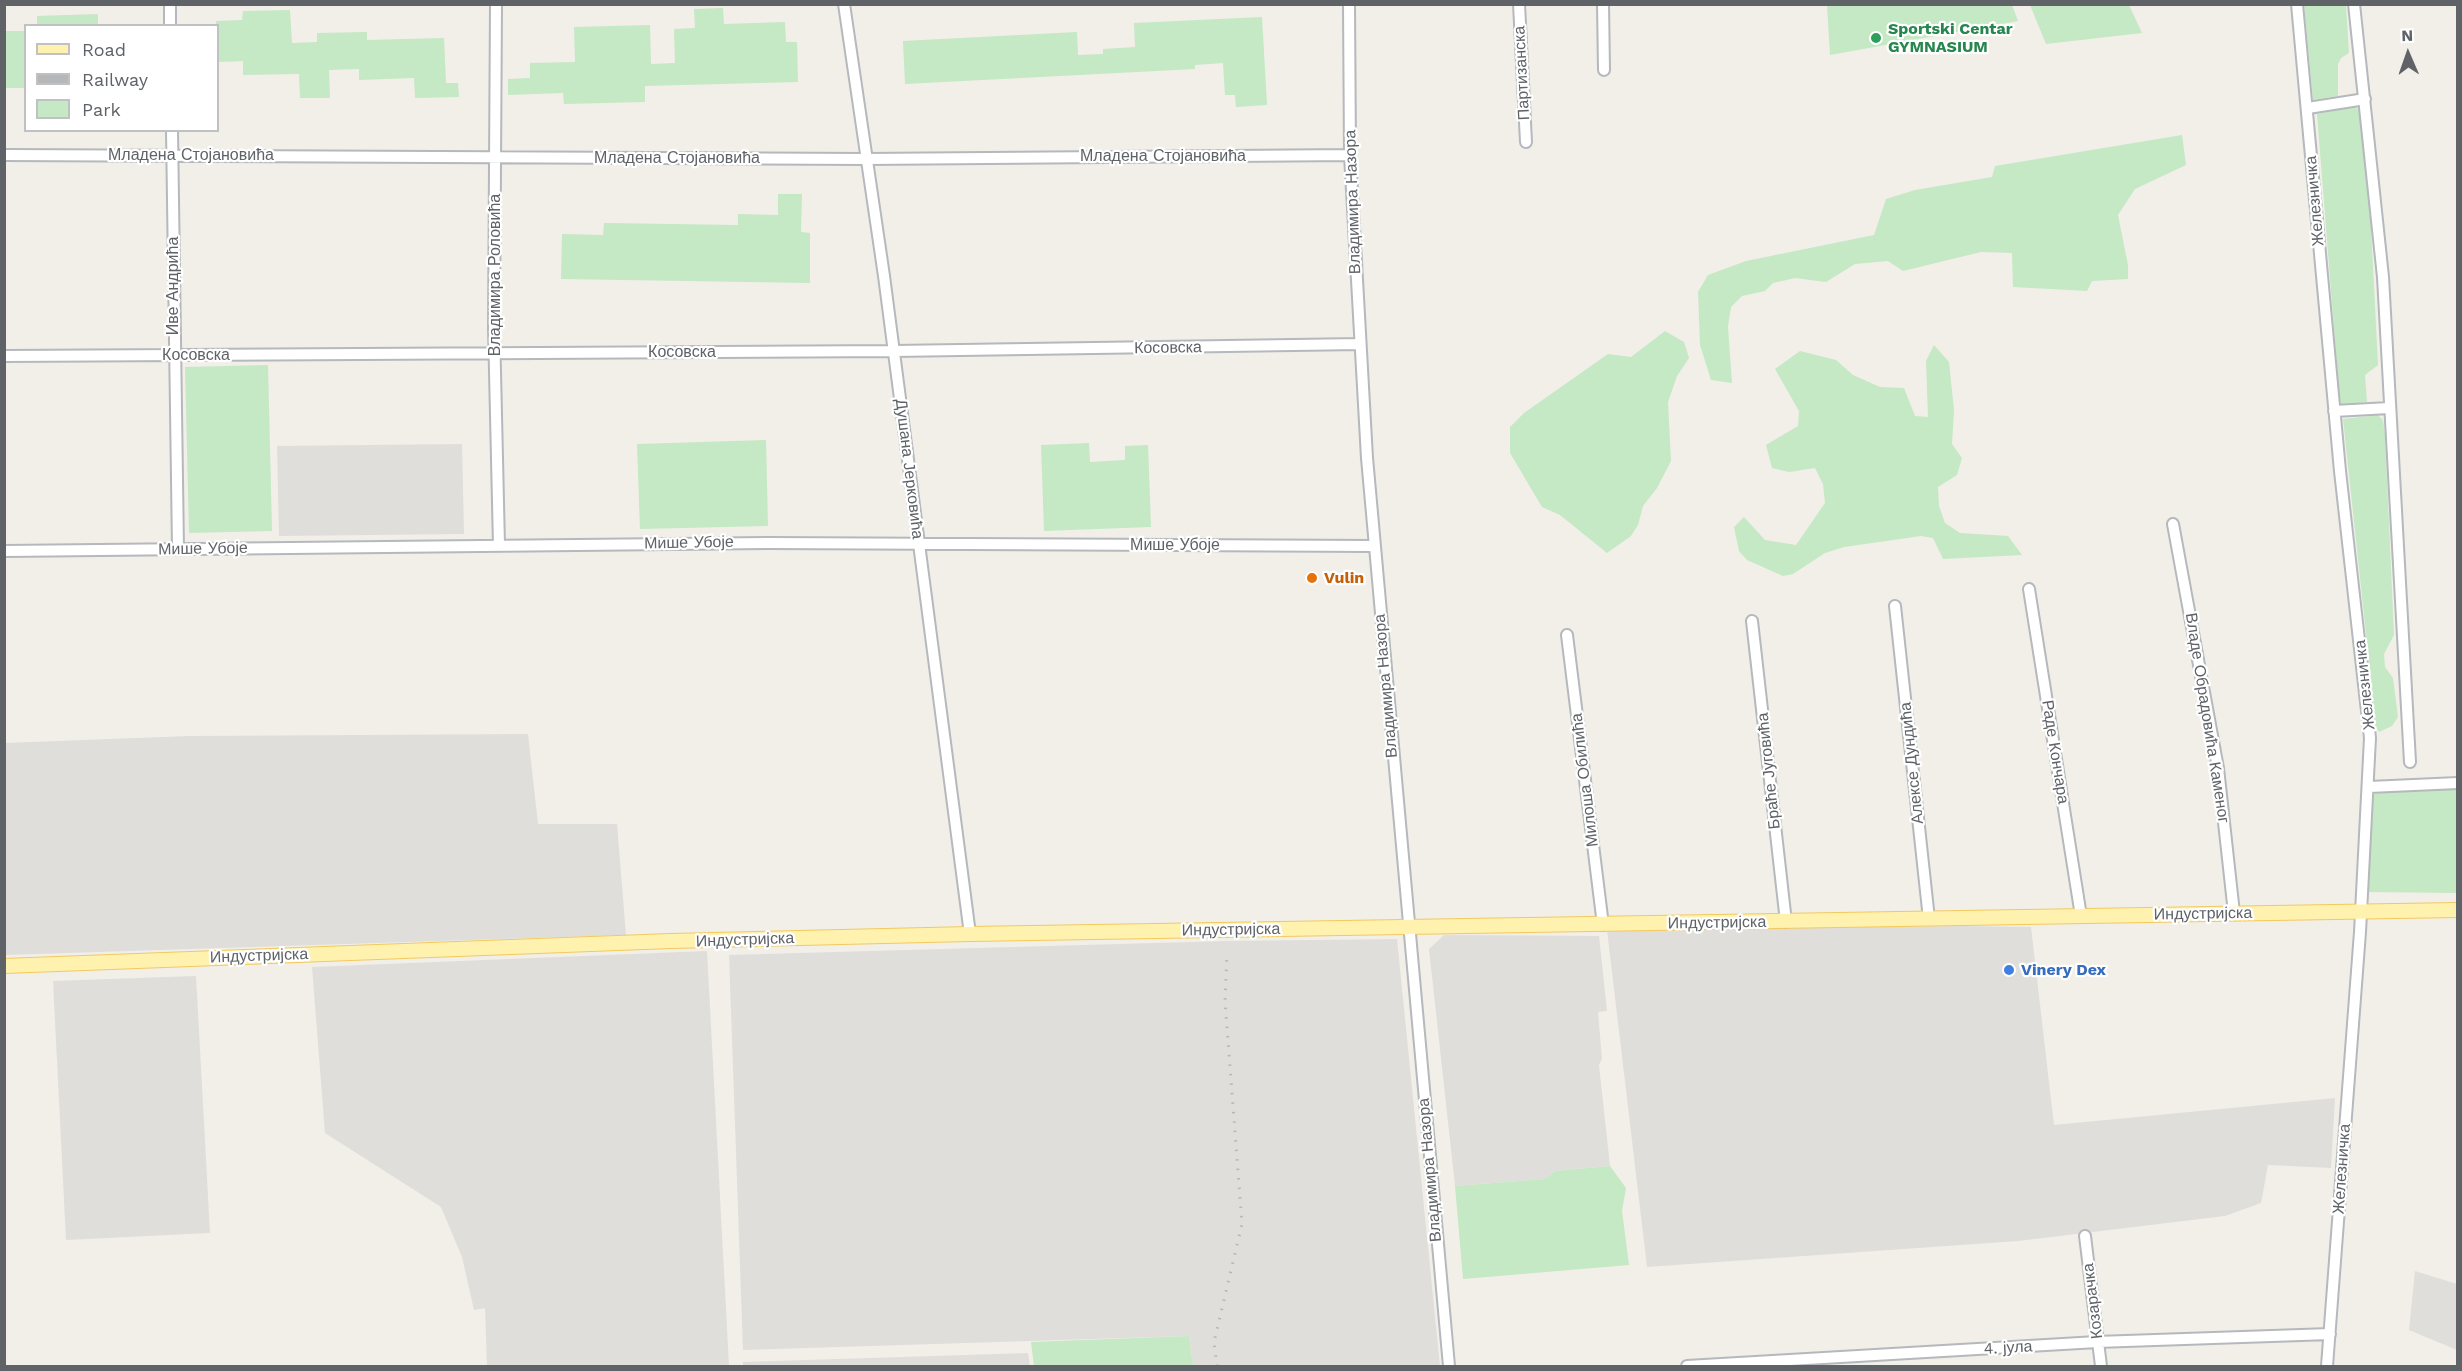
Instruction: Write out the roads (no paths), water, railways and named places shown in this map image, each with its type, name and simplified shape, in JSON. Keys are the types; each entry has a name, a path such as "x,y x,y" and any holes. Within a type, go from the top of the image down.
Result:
{"main road":[{"name":"Индустријска","path":"4,966 671,941 970,934 2457,910"}],"street":[{"path":"170,4 170,24"},
{"name":"Владимира Роловића","path":"496,4 495,353 499,546"},
{"name":"Душана Јерковића","path":"844,4 894,351 970,934"},
{"name":"Владимира Назора","path":"1349,4 1350,155 1374,546 1407,928 1449,1366"},
{"name":"Партизанска","path":"1519,4 1526,142"},
{"path":"1603,4 1604,70"},
{"name":"Железничка","path":"2297,4 2334,411 2369,718 2369,787 2361,911 2327,1366"},
{"path":"2354,4 2383,277 2410,762"},
{"path":"2308,108 2365,99"},
{"name":"Иве Андрића","path":"172,132 173,355 178,549"},
{"name":"Младена Стојановића","path":"4,154 867,159 1350,155"},
{"name":"Косовска","path":"4,356 894,351 1360,344"},
{"path":"2334,411 2389,408"},
{"name":"Владе Обрадовића Каменог","path":"2173,524 2218,768 2234,913"},
{"name":"Мише Убоје","path":"4,551 918,543 1374,546"},
{"name":"Раде Кончара","path":"2029,589 2080,916"},
{"name":"Алексе Дундића","path":"1895,606 1929,919"},
{"name":"Браће Југовића","path":"1752,621 1786,922"},
{"name":"Милоша Обилића","path":"1567,635 1603,925"},
{"path":"2369,787 2457,783"},
{"name":"Козарачка","path":"2085,1236 2101,1366"},
{"name":"4. јула","path":"1687,1366 1796,1363 2097,1342 2330,1334"}],"railway":[{"path":"1217,1366 1214,1342 1242,1224 1225,1001 1227,953"}],"place":[{"name":"Sportski Centar GYMNASIUM","path":"1876,38"},
{"name":"Vulin","path":"1312,578"},
{"name":"Vinery Dex","path":"2009,970"}]}
